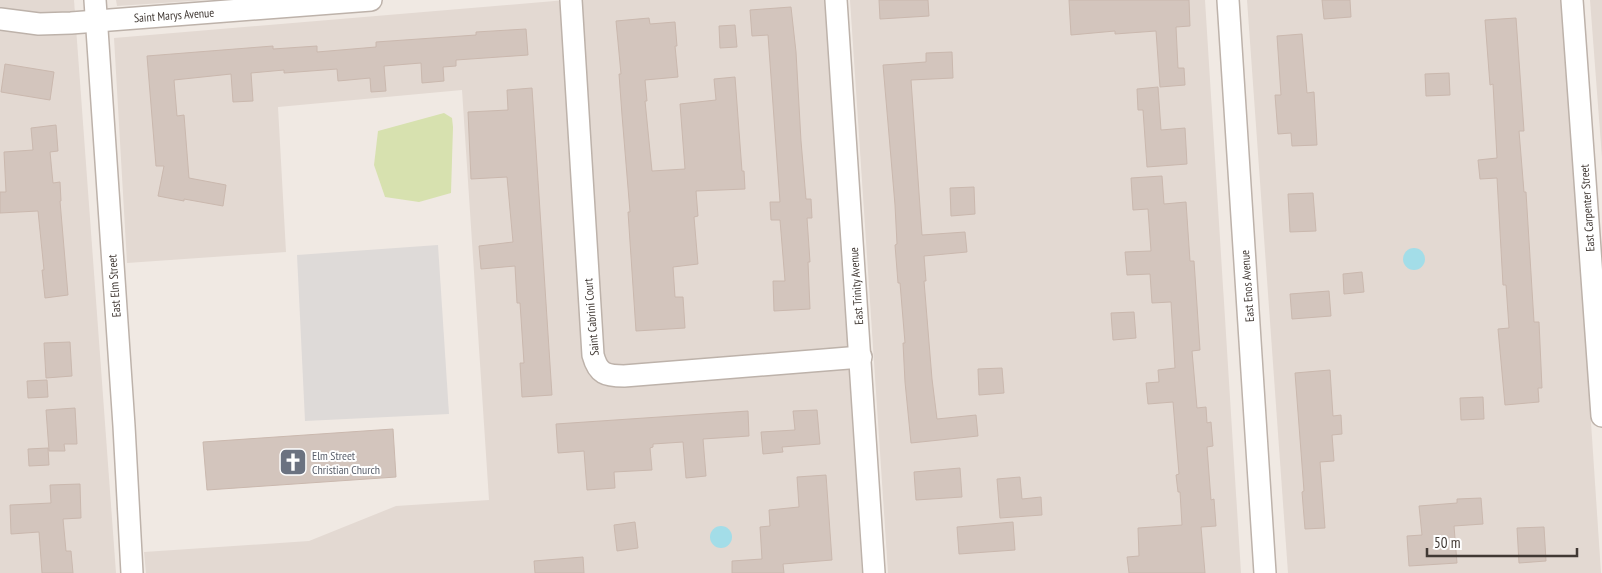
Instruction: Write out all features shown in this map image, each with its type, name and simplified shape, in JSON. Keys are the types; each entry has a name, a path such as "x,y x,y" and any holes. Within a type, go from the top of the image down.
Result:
{"street":[{"name":"Saint Marys Avenue","path":"0,19 39,24 95,10 371,0"},
{"name":"Saint Cabrini Court","path":"571,0 593,355 596,366 608,376 624,376 861,357"},
{"name":"East Trinity Avenue","path":"836,0 874,573"},
{"name":"East Enos Avenue","path":"1228,0 1265,573"},
{"name":"East Carpenter Street","path":"1572,0 1602,416"},
{"name":"East Elm Street","path":"95,10 124,426 132,573"}],"shaded area":[{"path":"0,0 74,0 116,573 0,573"},
{"path":"116,0 207,0 117,6"},
{"path":"566,0 825,0 862,573 146,573 144,552 309,541 396,506 489,500 462,90 278,107 286,252 127,263 114,38"},
{"path":"850,0 1205,0 1241,573 888,573"},
{"path":"1247,0 1563,0 1601,573 1288,573"},
{"path":"1590,0 1602,0 1602,158"},
{"path":"438,245 449,414 305,421 297,255"}],"green space":[{"path":"444,113 452,118 453,127 451,193 419,202 385,197 374,165 378,131"}],"water":[{"path":"1414,248 1422,251 1425,259 1422,267 1414,270 1406,267 1403,259 1406,251"},
{"path":"721,526 729,529 732,537 729,545 721,548 713,545 710,537 713,529"}],"building":[{"path":"879,0 928,0 929,16 880,19"},
{"path":"1069,0 1189,0 1190,26 1176,27 1178,68 1184,68 1185,85 1160,87 1156,31 1115,34 1115,31 1071,35"},
{"path":"1322,0 1350,0 1351,17 1324,19"},
{"path":"791,7 806,199 811,199 812,218 807,218 810,262 808,262 810,309 774,311 773,281 785,281 780,220 771,220 770,202 780,202 768,35 752,36 750,10"},
{"path":"649,18 650,24 675,22 678,77 645,80 647,101 645,101 652,171 685,169 680,104 716,100 714,79 735,77 745,189 696,191 698,216 694,217 698,264 673,267 675,297 683,297 685,328 636,331 628,212 630,212 616,21"},
{"path":"1516,18 1524,131 1519,131 1524,192 1526,192 1534,322 1539,322 1542,388 1538,388 1539,402 1505,405 1498,329 1509,328 1506,285 1503,285 1497,178 1480,179 1478,160 1497,158 1493,84 1490,85 1485,20"},
{"path":"735,25 737,47 720,48 719,26"},
{"path":"526,29 528,55 456,60 456,66 443,67 444,81 422,83 421,63 384,66 386,91 371,92 370,78 338,81 337,69 284,73 284,70 251,73 253,101 233,102 231,74 174,80 177,116 184,115 189,178 226,185 223,206 158,196 164,166 156,166 147,56 273,46 273,49 317,46 317,52 376,47 376,42 476,35 476,32"},
{"path":"1302,34 1307,93 1314,92 1317,145 1292,146 1291,133 1278,134 1275,95 1281,95 1277,36"},
{"path":"952,52 953,78 911,80 922,235 965,232 967,252 924,256 926,281 924,281 937,419 976,415 978,436 911,443 905,382 903,343 905,343 895,245 897,244 895,205 883,65 926,62 926,53"},
{"path":"5,64 54,72 50,100 1,92"},
{"path":"1449,73 1450,95 1426,96 1425,74"},
{"path":"1158,87 1161,130 1185,128 1187,164 1147,167 1143,110 1138,110 1137,89"},
{"path":"532,88 552,395 522,397 520,363 524,363 520,303 517,303 515,266 481,269 479,246 513,242 507,177 471,179 468,112 508,110 507,90"},
{"path":"56,125 58,151 50,152 53,183 60,182 68,295 45,298 38,211 0,213 0,192 6,192 4,152 33,150 31,128"},
{"path":"1162,176 1164,204 1186,202 1190,261 1194,261 1200,350 1192,351 1197,408 1206,407 1207,423 1211,422 1213,446 1207,447 1211,500 1214,499 1216,526 1201,527 1205,573 1129,573 1127,557 1139,556 1138,528 1182,525 1180,492 1178,492 1176,475 1179,474 1173,402 1148,404 1146,383 1159,382 1158,370 1175,368 1171,302 1152,303 1150,274 1127,275 1125,252 1151,251 1148,209 1133,210 1131,178"},
{"path":"974,187 975,214 951,216 950,188"},
{"path":"1313,193 1316,231 1290,232 1288,194"},
{"path":"1362,272 1364,292 1344,294 1343,274"},
{"path":"1329,291 1331,316 1292,319 1290,294"},
{"path":"1134,312 1136,338 1113,340 1111,313"},
{"path":"70,342 72,376 46,378 44,343"},
{"path":"1002,368 1004,393 979,395 978,369"},
{"path":"1330,370 1333,416 1341,415 1342,434 1332,435 1334,461 1320,462 1325,528 1305,529 1295,373"},
{"path":"47,380 48,397 28,398 27,381"},
{"path":"1483,397 1484,419 1461,420 1460,398"},
{"path":"75,408 77,444 64,444 65,451 49,451 46,410"},
{"path":"817,410 820,444 782,447 783,452 763,454 761,432 795,430 793,411"},
{"path":"748,411 749,436 703,439 706,476 686,478 683,442 653,444 653,447 650,448 652,470 614,472 615,488 587,490 584,451 558,453 556,424"},
{"path":"393,429 396,477 207,490 203,442"},
{"path":"48,448 49,465 29,466 28,449"},
{"path":"960,468 962,497 916,500 914,472"},
{"path":"826,475 832,560 783,564 784,573 732,573 732,561 762,559 760,527 770,526 769,510 799,507 797,477"},
{"path":"1020,477 1022,499 1041,497 1042,515 1000,518 997,479"},
{"path":"80,484 81,518 63,519 66,551 71,551 73,573 42,573 39,532 11,534 10,505 51,503 50,485"},
{"path":"1481,498 1483,524 1454,526 1457,563 1409,566 1407,536 1422,535 1419,506 1457,503 1457,499"},
{"path":"635,522 638,548 617,551 614,525"},
{"path":"1013,522 1015,550 959,554 957,527"},
{"path":"1544,527 1546,561 1519,563 1517,528"},
{"path":"583,557 584,573 535,573 534,561"}],"place":[{"name":"Elm Street Christian Church","path":"293,462"}]}
